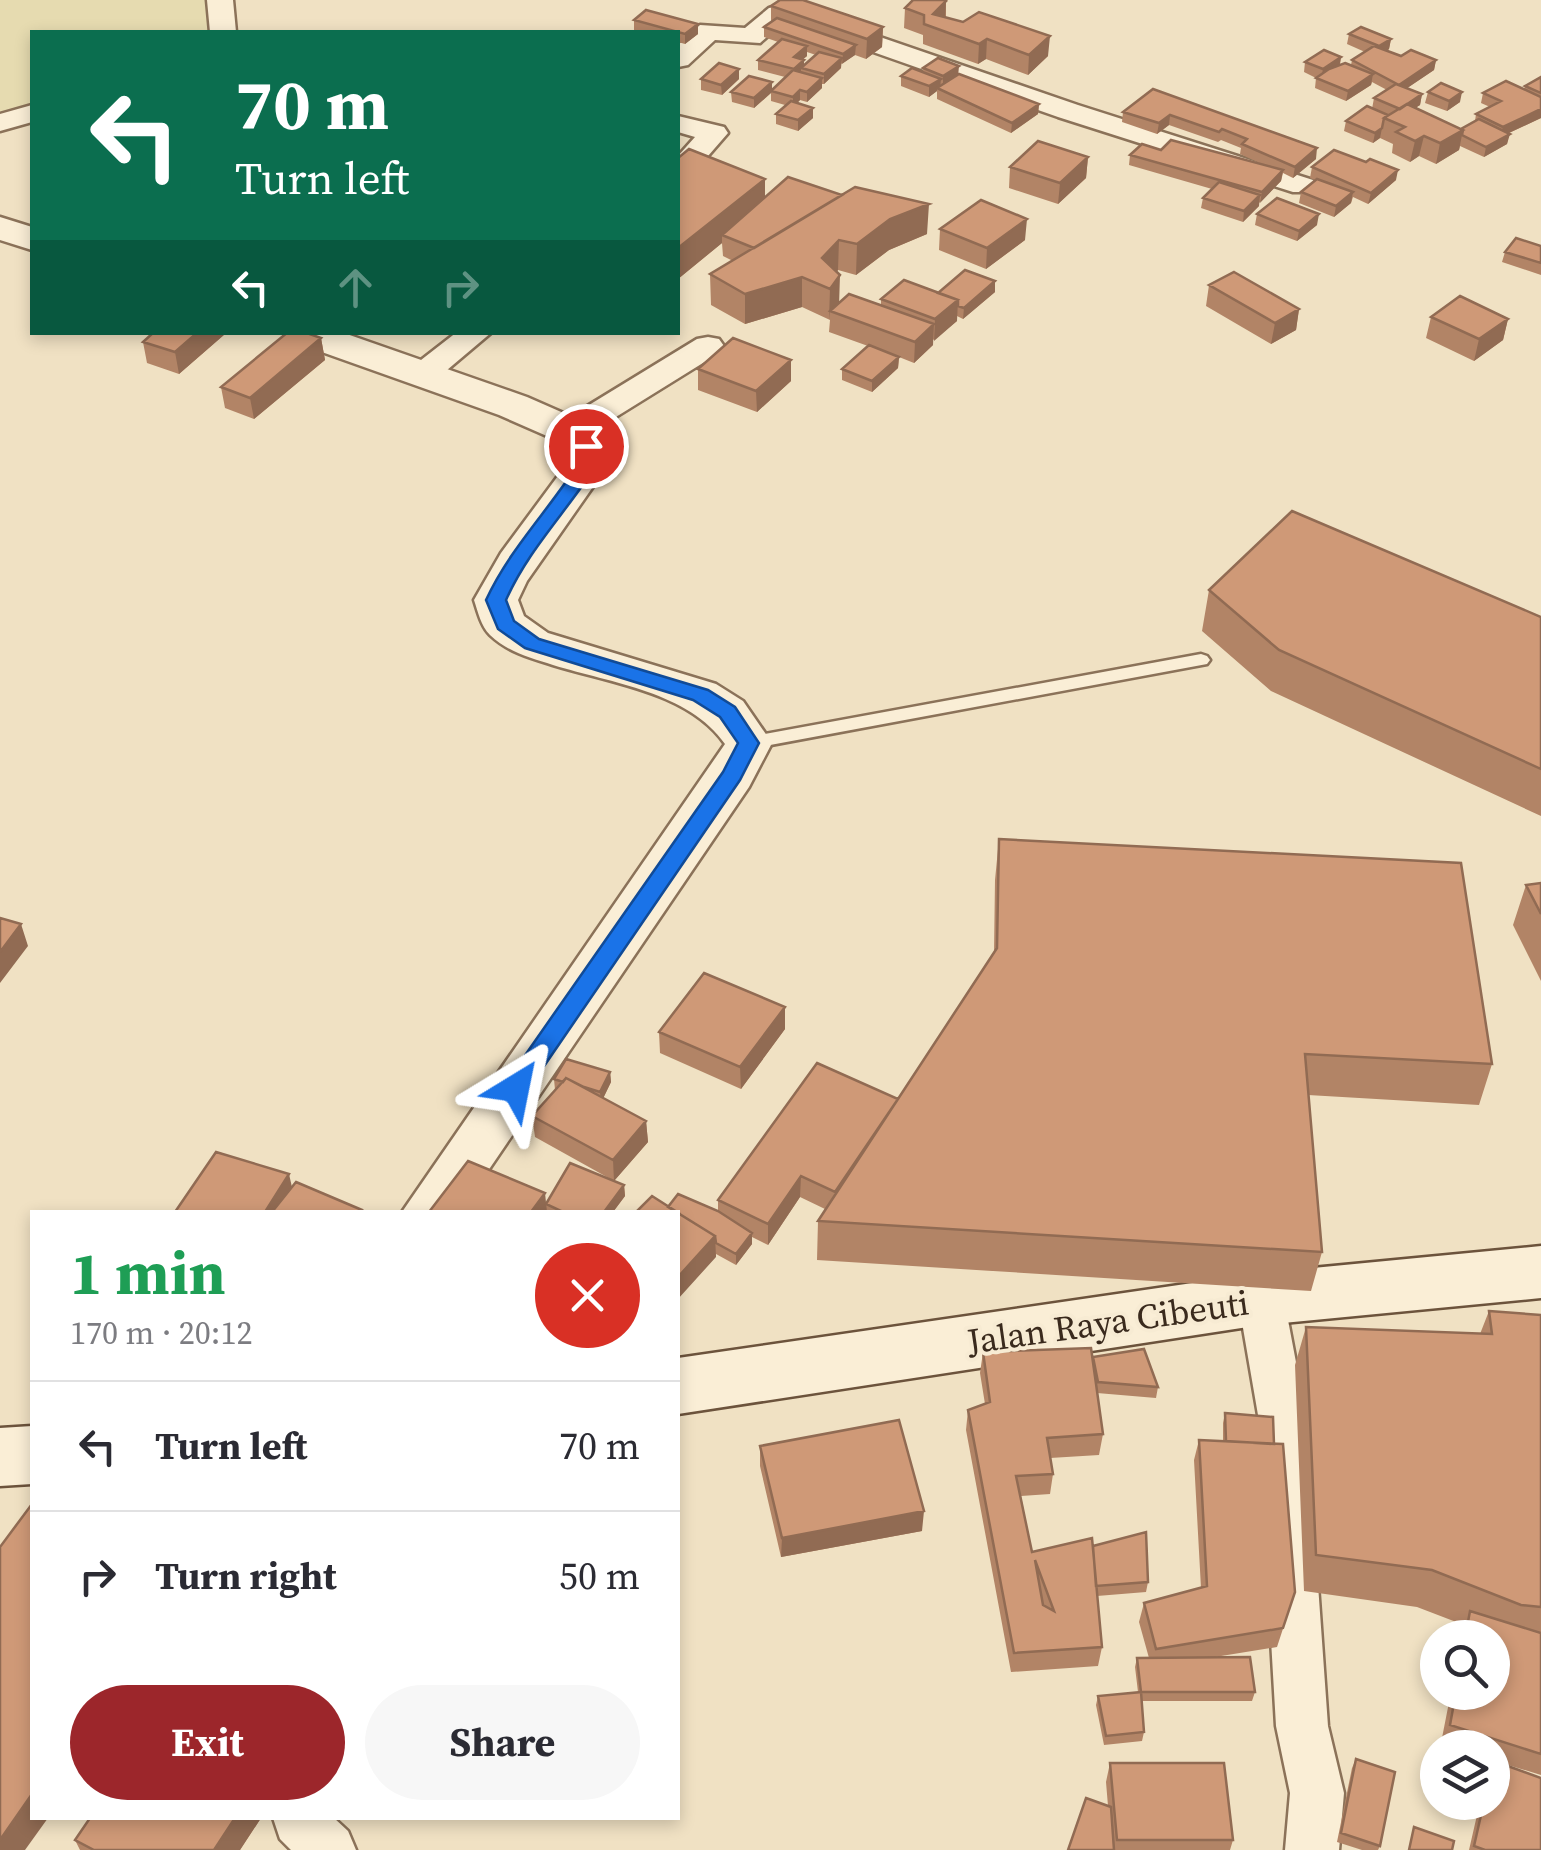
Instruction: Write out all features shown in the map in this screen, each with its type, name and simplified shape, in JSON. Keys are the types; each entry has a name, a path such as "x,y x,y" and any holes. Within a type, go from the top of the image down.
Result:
{"main road":[{"name":"Jalan Raya Cibeuti","path":"680,1386 1260,1299 1541,1272"},
{"path":"0,1457 30,1455"}],"street":[{"path":"220,0 223,30"},
{"path":"680,57 709,31 750,37 778,14 787,12 1056,107 1304,186"},
{"path":"0,123 30,114"},
{"path":"680,124 714,133 680,171"},
{"path":"0,228 30,238"},
{"path":"311,335 570,431 586,446 590,461 512,565 496,600 505,624 532,643 700,695 728,712 749,743 732,775 431,1210"},
{"path":"422,374 473,335"},
{"path":"570,431 708,346"},
{"path":"1260,1299 1282,1415 1302,1726 1317,1792 1312,1850"}],"lane":[{"path":"749,743 1201,660"}],"shaded area":[{"path":"0,0 214,0 217,30 30,30 30,111 0,119"}],"building":[{"path":"780,0 803,0 883,27 867,39 771,6"},
{"path":"913,0 944,0 933,14 963,22 979,12 1050,36 1029,55 987,39 979,44 924,24 924,15 905,8"},
{"path":"646,10 698,24 685,34 634,20"},
{"path":"777,18 856,45 843,54 764,27"},
{"path":"1361,27 1391,39 1379,46 1349,34"},
{"path":"782,39 807,46 794,57 804,60 794,69 758,60"},
{"path":"1374,46 1401,56 1411,50 1436,60 1399,85 1352,60"},
{"path":"1324,50 1341,57 1323,69 1305,62"},
{"path":"819,52 842,58 824,74 801,68"},
{"path":"938,58 959,66 943,76 923,68"},
{"path":"719,63 739,69 721,85 701,79"},
{"path":"1345,63 1373,74 1348,91 1316,78 1329,69"},
{"path":"912,68 941,79 929,86 901,76"},
{"path":"793,70 822,78 807,92 800,90 793,97 771,91"},
{"path":"959,74 1039,104 1012,123 937,88"},
{"path":"749,76 772,82 754,98 731,92"},
{"path":"1541,77 1541,93 1525,86"},
{"path":"1506,81 1541,97 1541,109 1503,127 1476,114 1501,101 1483,93"},
{"path":"1441,83 1462,92 1449,101 1428,92"},
{"path":"1396,84 1422,94 1400,109 1374,98"},
{"path":"1153,89 1317,148 1295,167 1242,144 1247,139 1222,129 1219,132 1170,115 1159,123 1123,112"},
{"path":"791,101 813,108 798,120 776,114"},
{"path":"1407,104 1463,130 1440,143 1424,136 1415,141 1396,132 1405,127 1384,118"},
{"path":"1367,106 1388,115 1375,133 1346,121"},
{"path":"1479,119 1510,134 1486,147 1462,135 1461,129"},
{"path":"1171,140 1283,170 1262,192 1130,155 1142,144 1161,150"},
{"path":"1038,141 1088,157 1060,183 1010,167"},
{"path":"689,149 765,179 680,246 680,156"},
{"path":"1334,150 1398,170 1371,193 1312,167"},
{"path":"788,177 842,195 754,248 722,235"},
{"path":"1317,179 1353,192 1336,206 1301,192"},
{"path":"1219,182 1260,195 1244,211 1203,198"},
{"path":"855,187 929,204 890,219 857,244 839,240 822,258 840,275 830,289 802,277 745,294 710,274"},
{"path":"1277,198 1319,214 1299,231 1257,214"},
{"path":"981,200 1027,219 987,248 940,229"},
{"path":"1516,238 1541,246 1541,263 1505,252"},
{"path":"965,270 995,281 964,308 958,306 958,300 938,293"},
{"path":"1234,272 1299,309 1275,323 1209,285"},
{"path":"904,280 958,300 935,319 881,299"},
{"path":"849,294 934,324 915,342 830,311"},
{"path":"1460,296 1508,319 1479,339 1431,317"},
{"path":"151,335 195,335 175,352 143,342"},
{"path":"284,335 321,338 250,398 221,387"},
{"path":"733,338 791,360 756,391 698,369"},
{"path":"869,345 899,357 872,381 842,369"},
{"path":"1292,511 1541,617 1541,769 1279,650 1209,590"},
{"path":"999,839 1461,863 1492,1064 1305,1054 1322,1252 818,1221 997,948"},
{"path":"1541,883 1541,914 1526,885"},
{"path":"0,918 21,924 0,952"},
{"path":"704,973 785,1007 740,1067 659,1032"},
{"path":"566,1059 610,1072 600,1092 566,1078 563,1082 554,1079"},
{"path":"817,1063 898,1099 835,1192 801,1176 768,1224 718,1200"},
{"path":"566,1078 646,1121 613,1160 532,1116"},
{"path":"216,1152 289,1174 266,1210 176,1210"},
{"path":"468,1161 545,1193 532,1210 431,1210"},
{"path":"570,1163 624,1185 605,1210 559,1210 546,1204"},
{"path":"296,1182 362,1210 274,1210"},
{"path":"678,1194 718,1211 752,1233 736,1254 716,1243 715,1236 680,1214 680,1210 668,1207"},
{"path":"652,1196 674,1210 638,1210"},
{"path":"680,1214 715,1236 680,1275"},
{"path":"1489,1311 1541,1315 1541,1607 1521,1605 1432,1570 1316,1555 1306,1327 1492,1334"},
{"path":"1091,1348 1103,1434 1047,1438 1053,1474 1016,1476 1032,1552 1092,1538 1102,1647 1014,1653 968,1410 990,1402 983,1352","holes":["1035,1560 1054,1611 1043,1605"]},
{"path":"1144,1349 1158,1387 1098,1382 1093,1357"},
{"path":"1225,1413 1273,1417 1274,1444 1226,1441"},
{"path":"899,1420 924,1511 782,1538 760,1446"},
{"path":"1199,1440 1283,1444 1295,1592 1283,1628 1156,1649 1144,1603 1207,1586"},
{"path":"30,1507 30,1797 0,1840 0,1547"},
{"path":"1146,1532 1148,1582 1096,1586 1093,1546"},
{"path":"1470,1611 1499,1620 1468,1620"},
{"path":"1510,1623 1541,1633 1541,1754 1510,1744 1510,1730 1466,1730 1450,1725 1453,1710 1510,1710"},
{"path":"1250,1657 1255,1692 1141,1692 1137,1658"},
{"path":"1141,1692 1144,1732 1106,1736 1098,1696"},
{"path":"1356,1759 1395,1772 1380,1846 1341,1833"},
{"path":"1110,1763 1224,1763 1233,1840 1117,1840"},
{"path":"1510,1767 1541,1778 1541,1850 1485,1850 1474,1846 1480,1820 1510,1820"},
{"path":"1086,1798 1111,1807 1114,1850 1068,1850"},
{"path":"89,1820 234,1820 214,1850 94,1850 75,1840"},
{"path":"1414,1827 1454,1841 1452,1850 1409,1850"}],"route":[{"path":"516,1088 732,775 749,743 728,712 700,695 532,643 505,624 496,600 512,565 590,461 586,446"}]}
